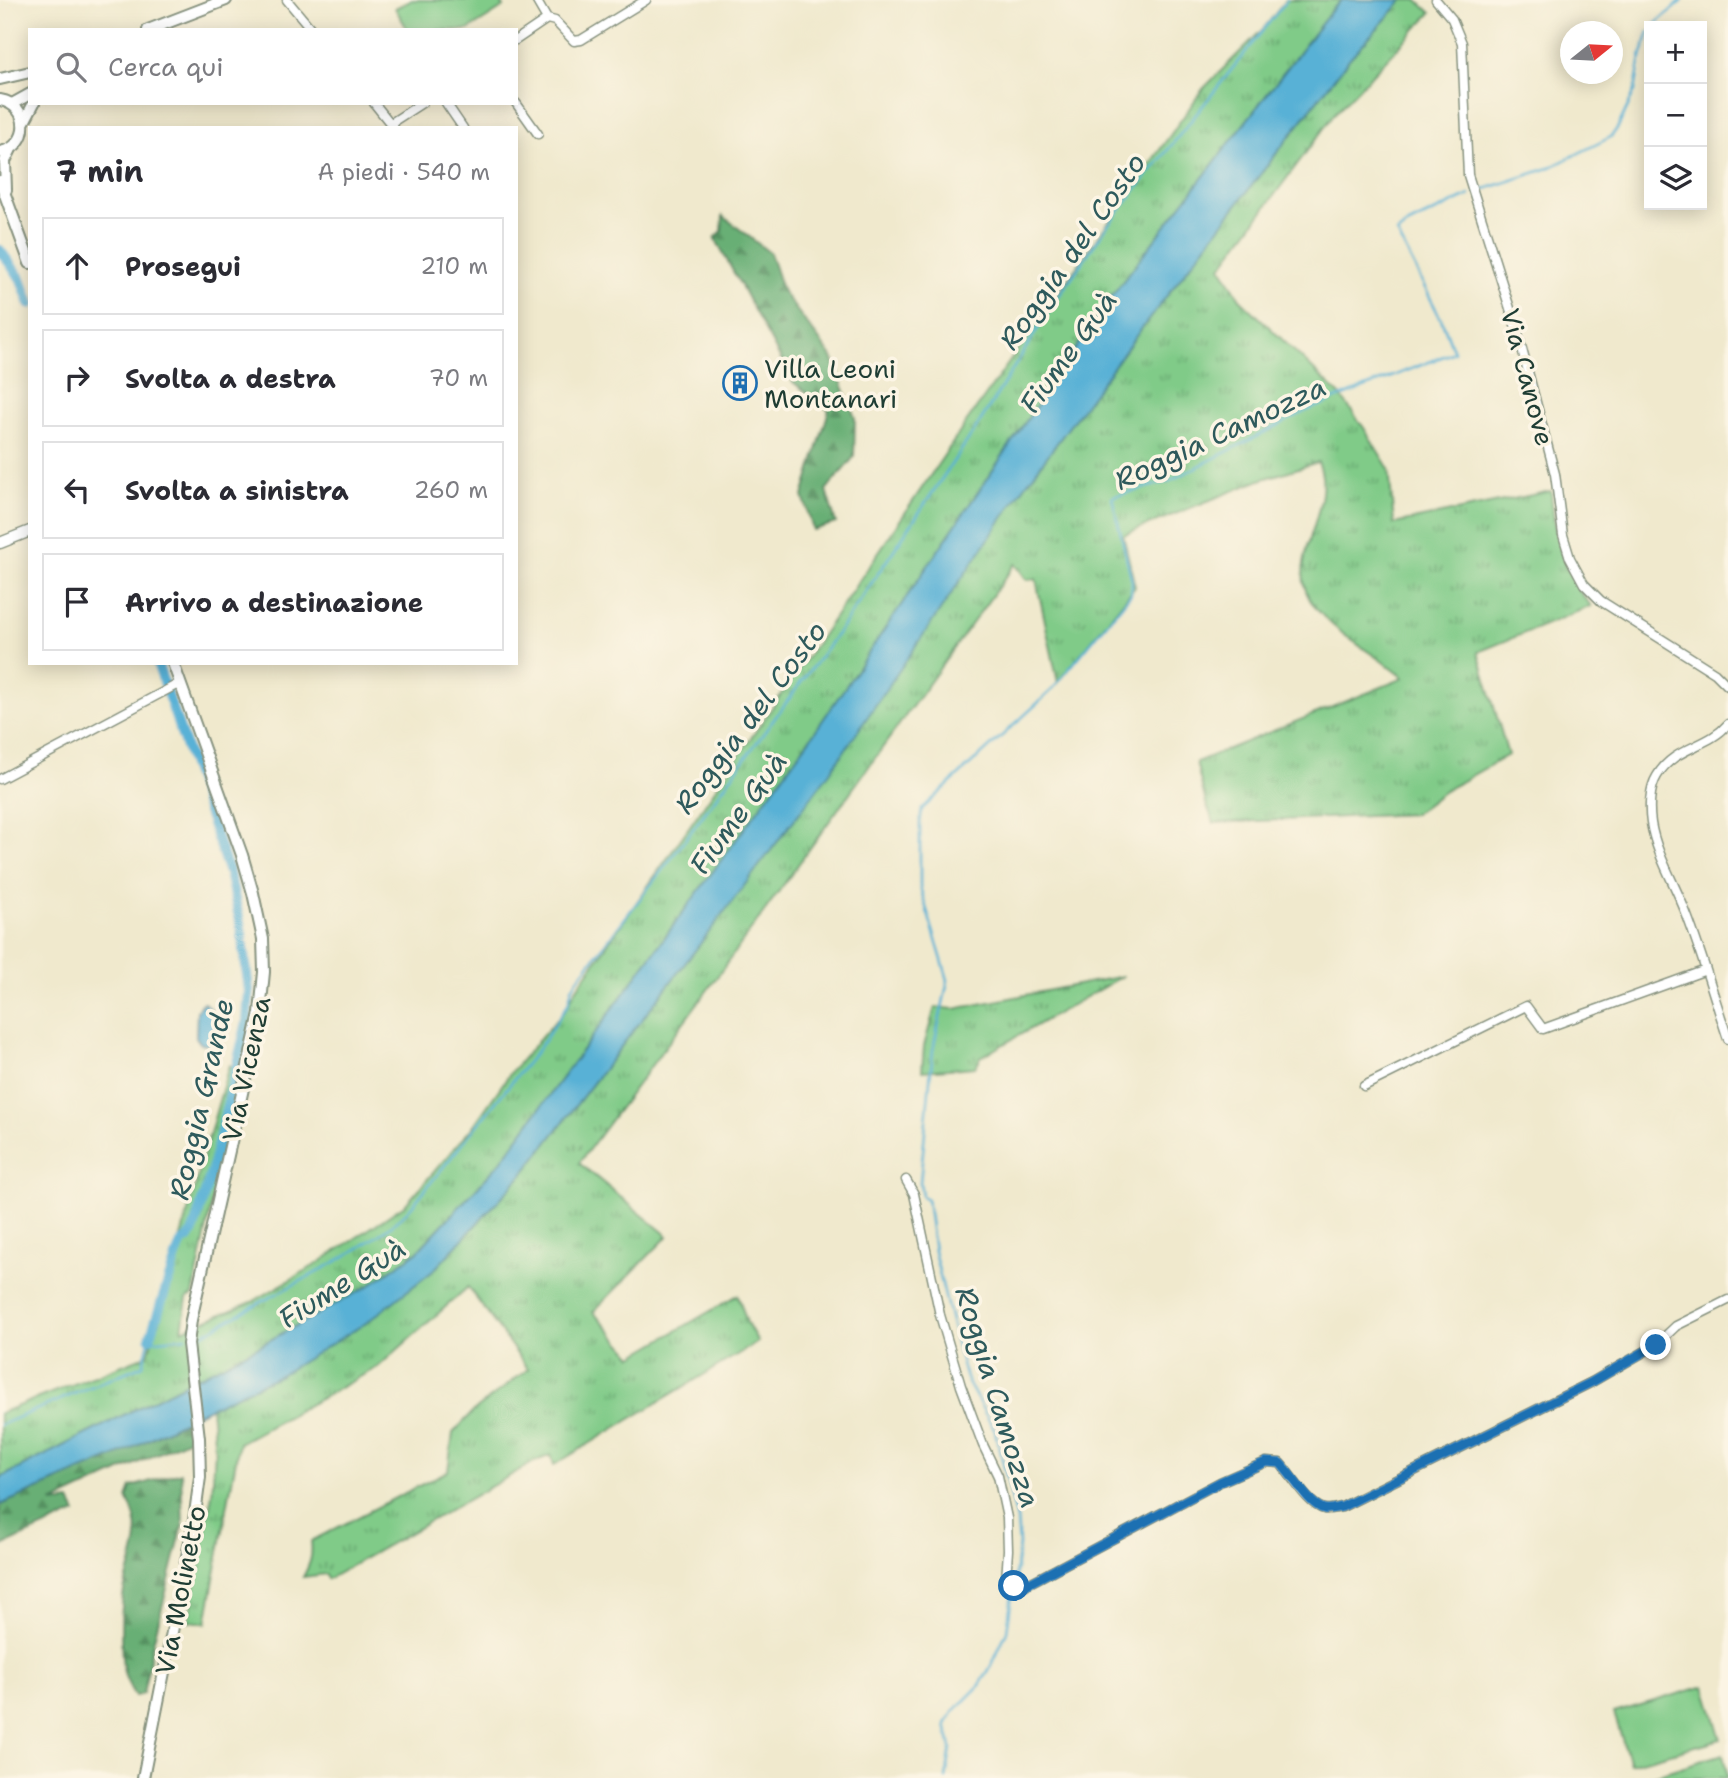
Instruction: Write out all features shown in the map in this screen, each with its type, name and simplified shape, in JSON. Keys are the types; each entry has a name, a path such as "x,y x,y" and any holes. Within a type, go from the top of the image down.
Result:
{"main road":[{"path":"153,28 226,0"},
{"path":"0,79 28,72"},
{"path":"3,101 28,95"},
{"path":"3,101 22,115 24,122"},
{"path":"7,200 6,150 22,137 24,122 33,105"},
{"path":"0,181 28,258"},
{"name":"Via Vicenza","path":"174,665 253,893 263,939 264,972 260,1013 191,1320 188,1344 194,1401"},
{"name":"Via Molinetto","path":"143,1778 194,1521 200,1477 194,1401"}],"street":[{"path":"287,0 310,28"},
{"path":"536,0 547,19 555,21 569,38 578,41 646,0"},
{"name":"Via Canove","path":"1436,0 1452,19 1462,43 1468,175 1518,334 1555,474 1563,535 1570,558 1584,584 1601,601 1715,673 1728,686"},
{"path":"518,39 547,19"},
{"path":"376,105 392,126 419,105"},
{"path":"447,105 462,126"},
{"path":"517,105 538,134"},
{"path":"0,543 28,532"},
{"path":"0,779 180,683"},
{"path":"1728,724 1720,734 1682,751 1666,763 1654,780 1650,803 1651,825 1706,970 1728,1039"},
{"path":"1364,1086 1526,1006 1543,1029 1706,970"},
{"path":"905,1180 914,1194 940,1315 961,1386 998,1476 1007,1518 1009,1550 1006,1581 1014,1586 1024,1586 1220,1482 1266,1462 1280,1463 1294,1477 1311,1502 1325,1509 1342,1507 1592,1382 1656,1345 1676,1326 1728,1300"}],"green space":[{"path":"412,0 500,0 504,7 471,28 407,28 395,8"},
{"path":"1286,0 1342,0 1110,298 812,736 499,1164 417,1252 367,1287 261,1345 0,1478 0,1413 148,1355 229,1065 239,1069 193,1295 187,1298 182,1330 252,1302 317,1264 406,1204 471,1129 511,1072 565,1010 575,991 966,423 1203,89 1264,28"},
{"path":"1403,0 1417,0 1431,13 1336,112 1221,267 1240,299 1340,395 1364,428 1389,469 1394,524 1551,491 1554,523 1561,552 1573,580 1591,606 1478,652 1508,755 1443,792 1414,814 1214,823 1196,762 1404,678 1335,627 1315,607 1306,590 1303,572 1321,498 1322,480 1318,462 1260,480 1123,535 1135,587 1058,683 1036,579 1027,580 1015,564 709,988 579,1163 668,1236 593,1312 633,1356 738,1295 747,1323 758,1342 554,1465 551,1455 536,1461 328,1579 326,1574 303,1577 312,1551 311,1541 448,1471 453,1433 474,1411 528,1369 468,1287 378,1367 239,1443 206,1623 189,1621 212,1494 215,1451 211,1407 280,1375 433,1271 523,1174 700,944 1020,493 1142,328 1350,58"},
{"path":"723,216 770,253 783,292 832,357 855,418 854,457 826,490 836,523 813,530 803,496 829,410 793,382 715,238 722,231"},
{"path":"1123,976 981,1057 975,1067 922,1071 924,1046 935,1007 954,1009"},
{"path":"187,1420 189,1439 52,1503 70,1501 76,1513 0,1547 0,1505 122,1453"},
{"path":"181,1472 183,1525 143,1694 135,1696 124,1672 121,1641 123,1594 135,1552 137,1532 127,1498 131,1487"},
{"path":"1705,1686 1721,1739 1630,1764 1614,1713"},
{"path":"1723,1754 1728,1778 1645,1778"}],"water":[{"path":"1342,0 1403,0 1350,58 1142,328 1020,493 828,775 523,1174 433,1271 366,1323 280,1375 122,1453 0,1505 0,1478 261,1345 367,1287 417,1252 499,1164 812,736 1110,298"},
{"path":"204,1003 212,1010 218,1026 217,1041 210,1045 201,1044 196,1037 197,1011"}],"waterway":[{"name":"Roggia del Costo","path":"192,1336 202,1335 349,1254 390,1226 412,1206 540,1047 568,1004 577,980 673,856 842,627 1108,225 1287,0"},
{"name":"Roggia Camozza","path":"1659,21 1683,0"},
{"name":"Roggia Camozza","path":"1476,192 1549,168 1611,137 1635,91 1644,48"},
{"name":"Roggia Camozza","path":"1015,1579 1019,1544 1017,1519 995,1431 967,1381 959,1354 934,1251 927,1199 922,1196 920,1182 933,1050 948,980 920,887 922,809 1051,691 1131,594 1132,581 1112,497 1170,481 1308,410 1454,352 1442,321 1397,233 1407,225 1470,195"},
{"name":"Roggia Grande","path":"0,250 21,279 28,298"},
{"name":"Roggia Grande","path":"150,1338 178,1251 194,1229 212,1169 247,1022 249,991 241,926 229,873 158,665"},
{"name":"Roggia Grande","path":"0,1425 143,1365 149,1341 186,1337"},
{"name":"Roggia Camozza","path":"946,1778 951,1748 946,1724 954,1711 980,1685 990,1668 1007,1631 1012,1595"}],"place":[{"name":"Villa Leoni Montanari","path":"740,383"}],"route":[{"path":"1014,1586 1024,1586 1220,1482 1266,1462 1280,1463 1294,1477 1311,1502 1325,1509 1342,1507 1592,1382 1656,1345"}],"water label":[{"name":"Fiume Guà","path":"1068,352"},
{"name":"Fiume Guà","path":"738,813"},
{"name":"Fiume Guà","path":"342,1283"}]}
